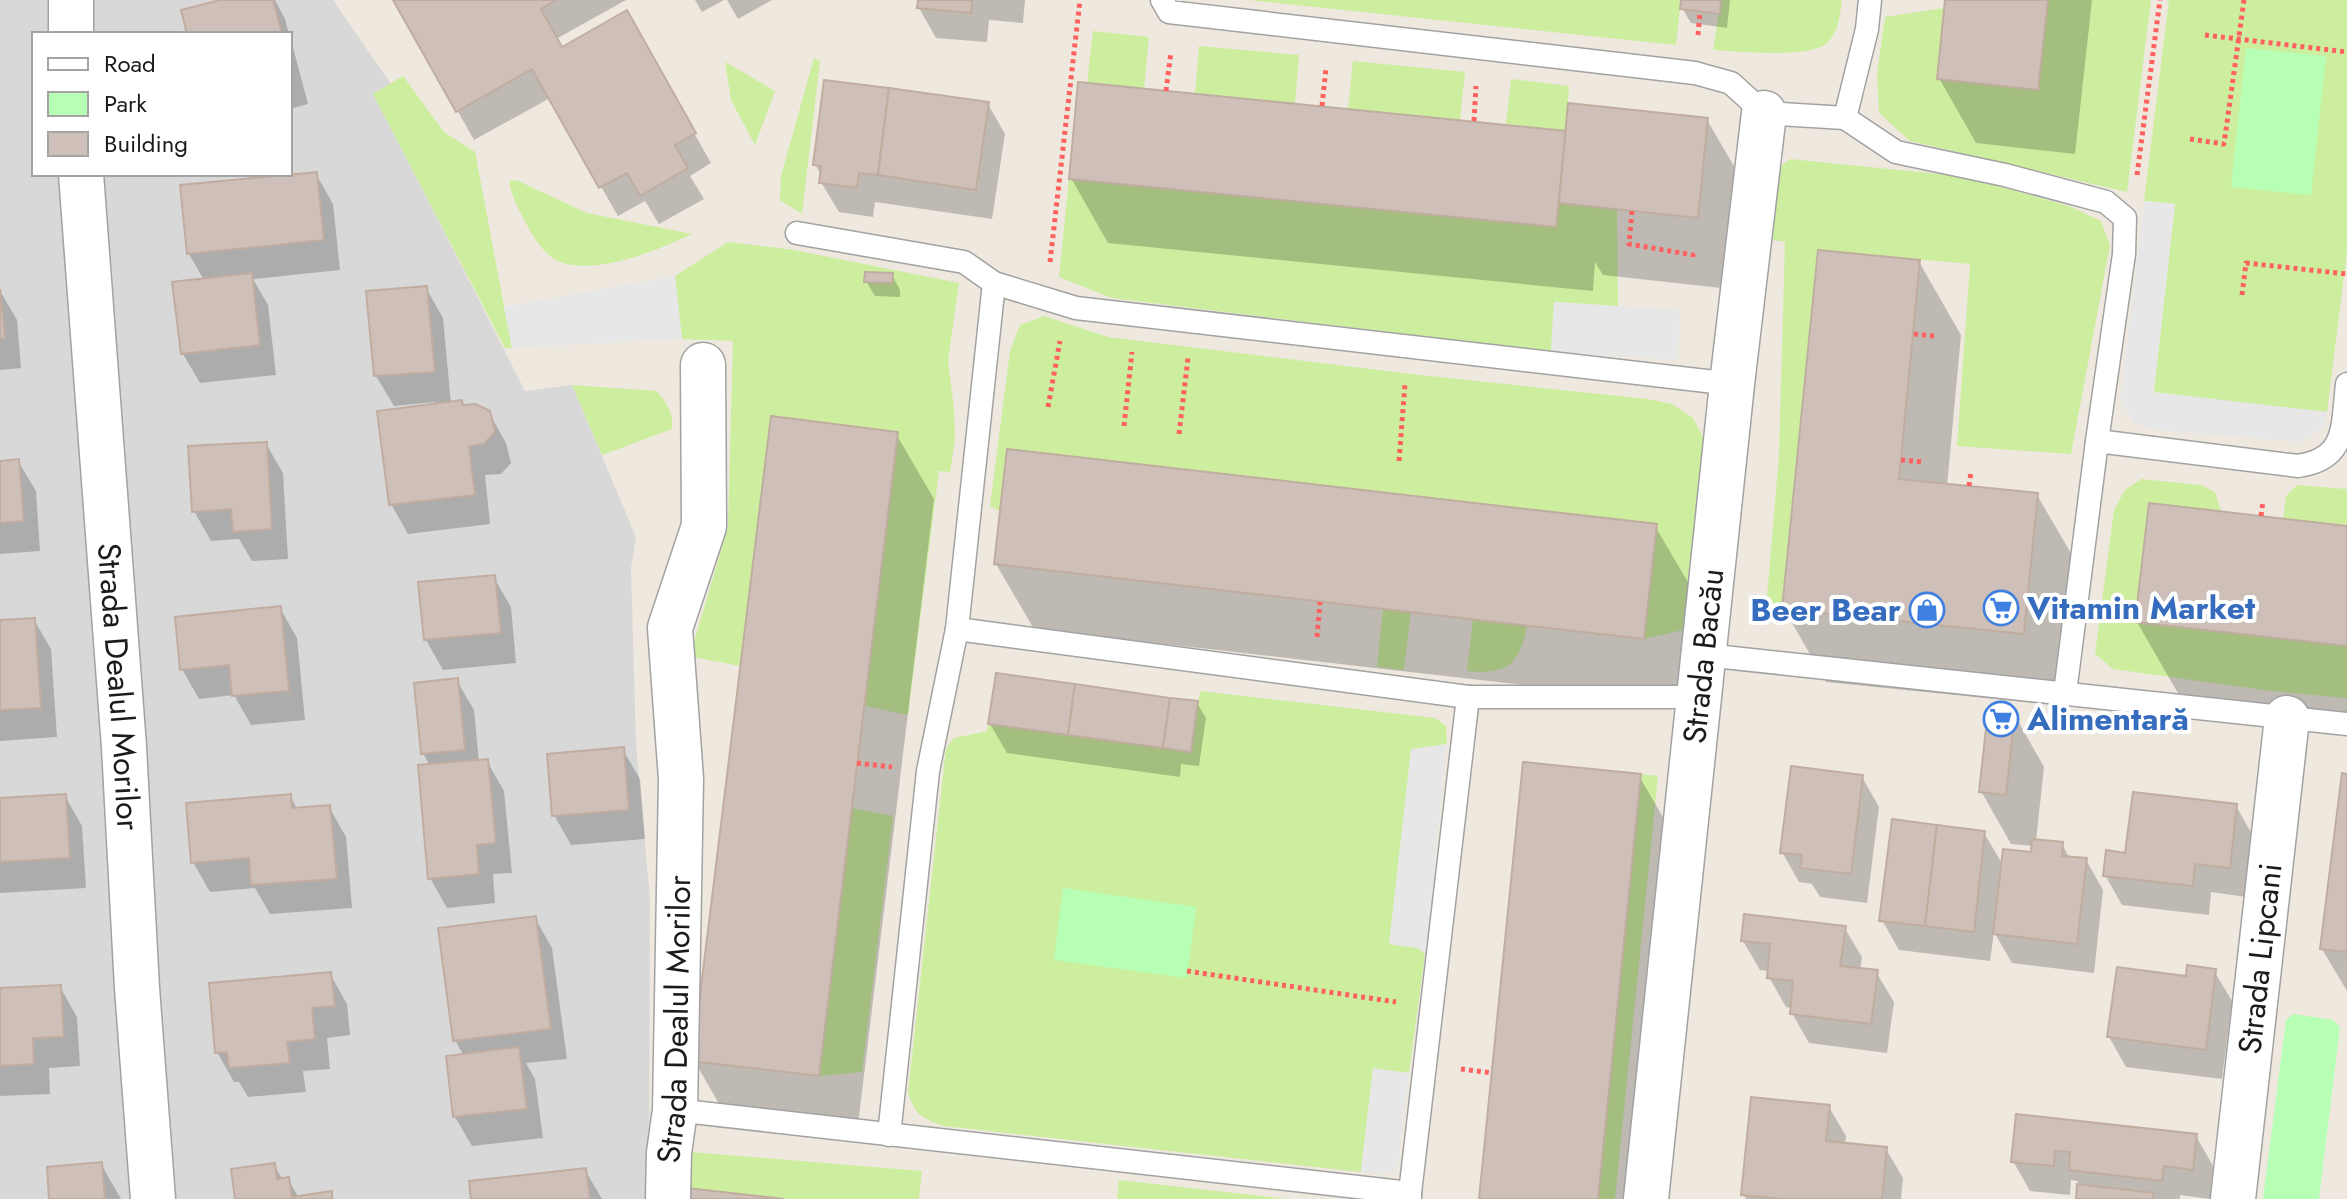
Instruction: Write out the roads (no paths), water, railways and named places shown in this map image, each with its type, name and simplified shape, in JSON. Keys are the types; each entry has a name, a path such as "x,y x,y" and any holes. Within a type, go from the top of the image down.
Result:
{"street":[{"path":"71,0 71,32"},
{"name":"Strada Bacău","path":"1646,1199 1732,384 1764,113"},
{"name":"Strada Dealul Morilor","path":"81,176 124,747 137,988 153,1199"},
{"name":"Strada Dealul Morilor","path":"668,1199 669,1153 675,1110 681,779 670,628 704,526 703,365"},
{"name":"Strada Lipcani","path":"2233,1199 2287,718"}],"lane":[{"path":"1162,0 1169,12 1695,73 1731,83 1764,113 1845,118 1896,152 2005,175 2106,202 2125,218 2124,254 2065,693"},
{"path":"1845,118 1867,29 1870,0"},
{"path":"797,233 964,262 994,283 1056,302 1136,315 1732,384"},
{"path":"889,1135 928,771 957,629 994,283"},
{"path":"2097,441 2298,466 2319,463 2335,450 2341,434 2347,384"},
{"path":"957,629 1468,697 1702,676 2065,693 2347,724"},
{"path":"675,1110 1410,1196 1468,697"}],"place":[{"name":"Vitamin Market","path":"2001,608"},
{"name":"Beer Bear","path":"1927,610"},
{"name":"Alimentară","path":"2001,719"}]}
